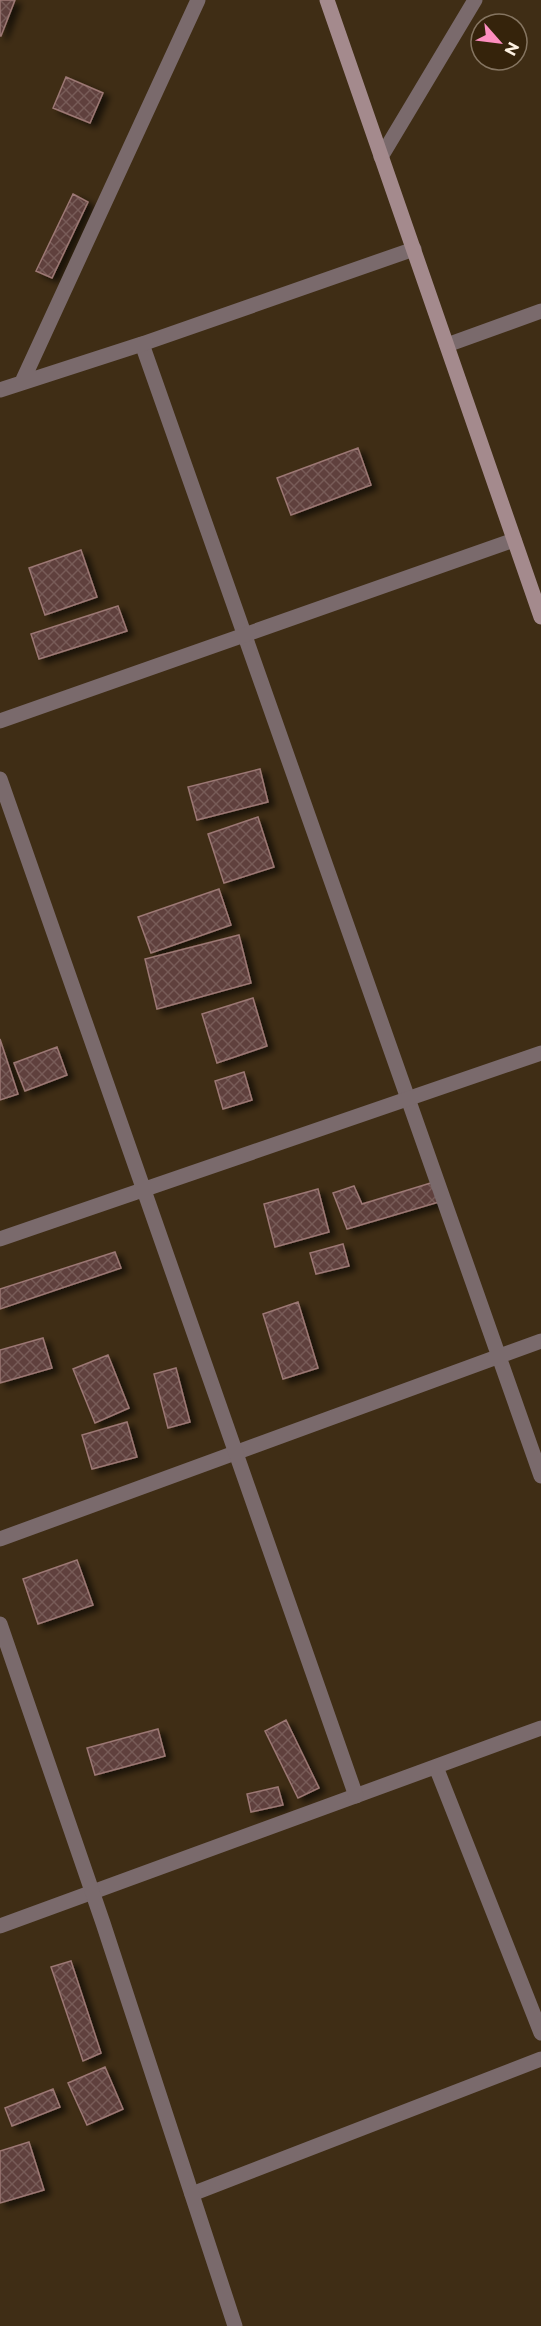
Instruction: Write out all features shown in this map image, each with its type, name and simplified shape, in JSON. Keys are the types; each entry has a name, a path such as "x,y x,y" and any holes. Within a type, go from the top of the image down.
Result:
{"street":[{"path":"22,382 198,0"},
{"path":"327,0 541,617"},
{"path":"381,157 476,0"},
{"path":"0,390 142,344 414,249"},
{"path":"447,345 541,311"},
{"path":"142,344 541,1476"},
{"path":"0,721 514,540"},
{"path":"0,779 356,1796"},
{"path":"0,1239 541,1053"},
{"path":"0,1539 541,1341"},
{"path":"0,1624 92,1892 235,2326"},
{"path":"0,1926 541,1728"},
{"path":"436,1767 540,2028"},
{"path":"192,2194 541,2059"}],"building":[{"path":"0,0 15,0 1,36 0,36"},
{"path":"66,77 103,93 90,123 53,108"},
{"path":"73,194 88,202 52,278 36,271"},
{"path":"358,448 371,485 291,515 277,478"},
{"path":"81,550 97,597 45,615 29,568"},
{"path":"118,606 127,631 39,659 31,634"},
{"path":"260,769 268,802 197,820 188,787"},
{"path":"258,817 274,867 224,883 208,834"},
{"path":"219,889 231,925 151,953 138,917"},
{"path":"239,935 251,983 157,1009 145,959"},
{"path":"253,998 267,1046 217,1063 202,1014"},
{"path":"0,1039 18,1094 0,1100"},
{"path":"57,1047 67,1075 25,1091 14,1063"},
{"path":"244,1072 252,1100 223,1109 215,1081"},
{"path":"434,1182 439,1202 347,1229 333,1193 354,1186 362,1204"},
{"path":"318,1189 329,1232 275,1247 264,1204"},
{"path":"343,1244 349,1266 316,1274 310,1253"},
{"path":"115,1252 121,1268 0,1309 0,1289"},
{"path":"298,1302 318,1368 283,1379 263,1314"},
{"path":"43,1338 52,1368 0,1383 0,1350"},
{"path":"108,1355 129,1408 95,1423 73,1369"},
{"path":"176,1368 190,1422 168,1428 154,1374"},
{"path":"127,1422 137,1457 92,1469 82,1435"},
{"path":"77,1560 93,1605 38,1624 23,1579"},
{"path":"286,1720 319,1788 298,1798 265,1731"},
{"path":"158,1729 165,1756 95,1775 87,1748"},
{"path":"278,1787 283,1805 251,1812 247,1794"},
{"path":"71,1961 101,2053 83,2061 51,1967"},
{"path":"105,2067 123,2109 87,2125 68,2083"},
{"path":"53,2089 60,2107 12,2126 5,2108"},
{"path":"29,2142 44,2190 0,2203 0,2151"}]}
